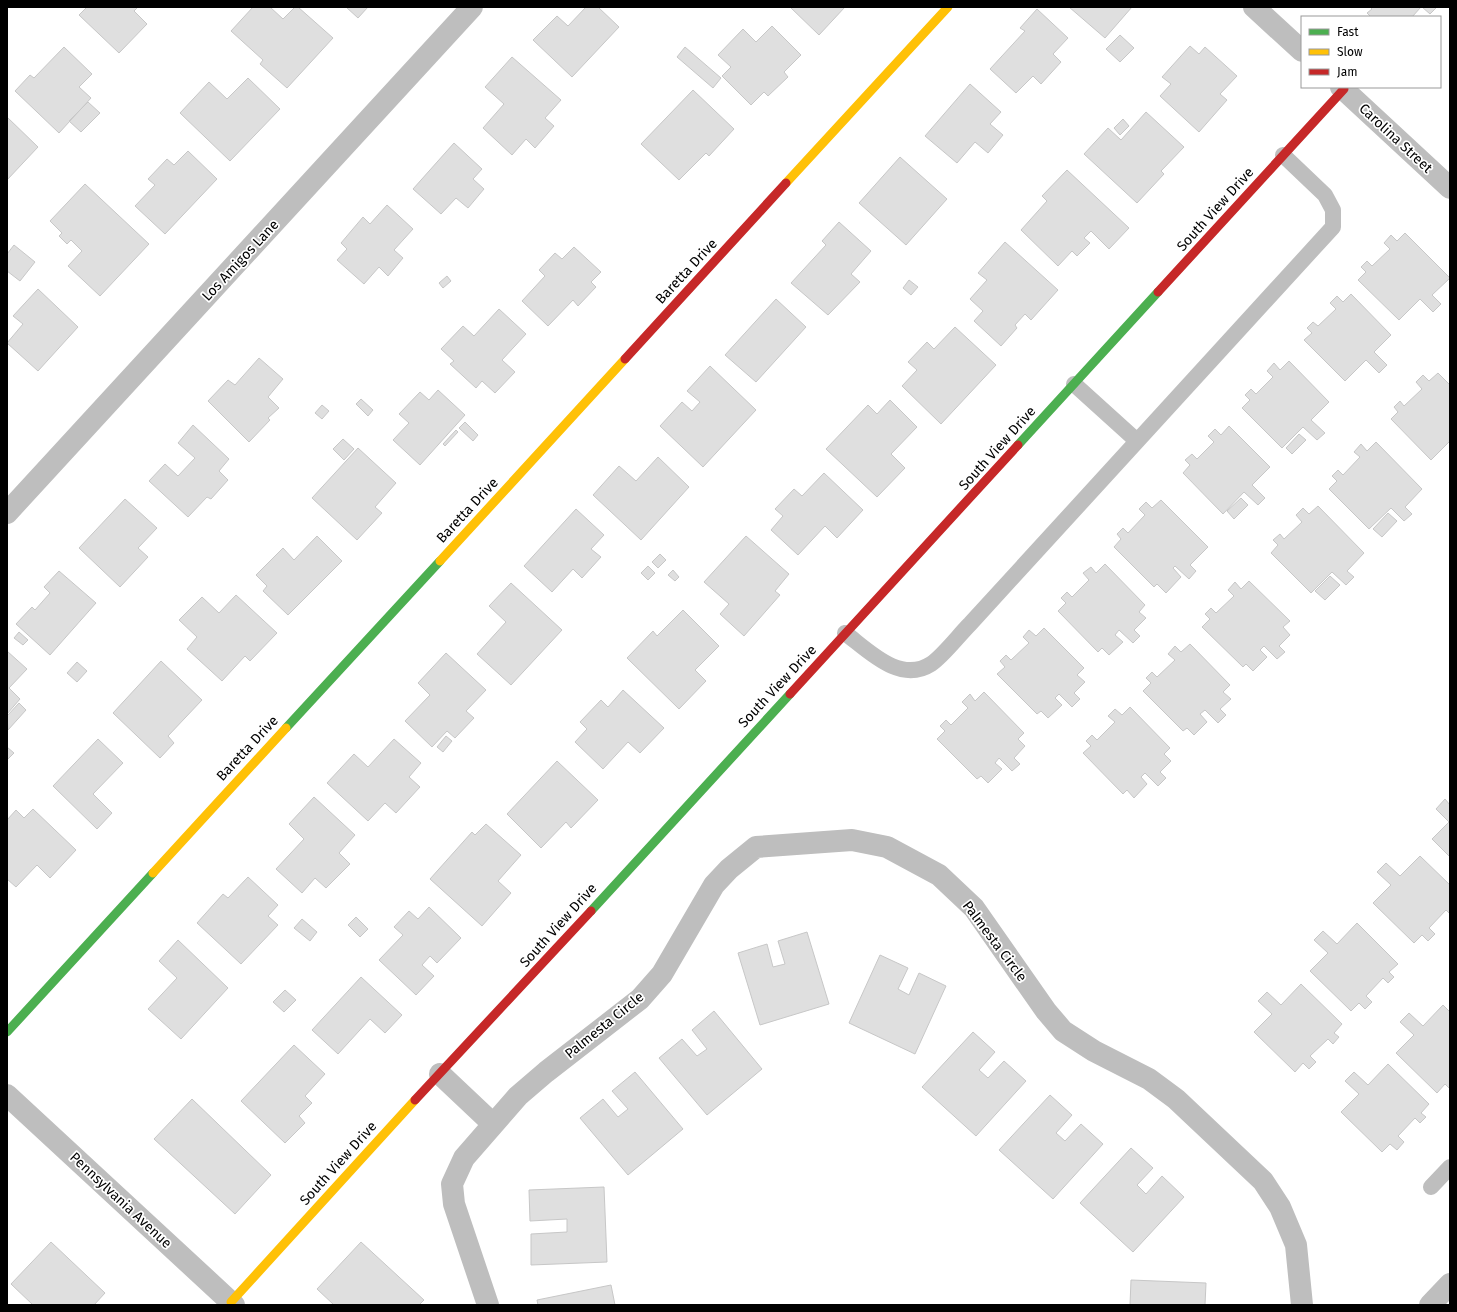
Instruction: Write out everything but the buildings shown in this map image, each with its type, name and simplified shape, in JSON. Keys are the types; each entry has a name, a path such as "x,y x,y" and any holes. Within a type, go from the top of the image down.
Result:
{"street":[{"name":"Los Amigos Lane","path":"7,513 472,7"},
{"name":"Baretta Drive","path":"7,1032 948,7"},
{"path":"1254,7 1301,50"},
{"name":"South View Drive","path":"233,1304 440,1074 1074,384 1283,155 1342,88"},
{"name":"Carolina Street","path":"1342,88 1450,188"},
{"name":"Palmesta Circle","path":"488,1305 454,1204 452,1184 464,1158 518,1096 546,1072 640,999 662,974 714,886 729,869 756,847 852,840 886,847 939,875 974,908 1046,1011 1063,1031 1094,1051 1149,1079 1176,1099 1263,1181 1280,1207 1296,1245 1302,1305"},
{"path":"440,1074 493,1124"},
{"name":"Pennsylvania Avenue","path":"7,1095 233,1304"},
{"path":"1430,1305 1450,1284"}],"lane":[{"path":"845,633 880,659 901,670 917,671 932,663 1137,441 1332,227 1333,210 1325,195 1283,155"},
{"path":"1074,384 1137,441"},
{"path":"1431,1187 1450,1167"}],"traffic: fast":[{"path":"1018,445 1158,292"},
{"path":"286,728 440,561"},
{"path":"591,911 790,694"},
{"path":"7,1032 153,873"}],"traffic: slow":[{"path":"786,183 948,7"},
{"path":"440,561 625,359"},
{"path":"153,873 286,728"},
{"path":"231,1302 415,1100"}],"traffic: jam":[{"path":"1158,292 1344,89"},
{"path":"625,359 786,183"},
{"path":"790,694 1018,445"},
{"path":"415,1100 591,911"}]}
